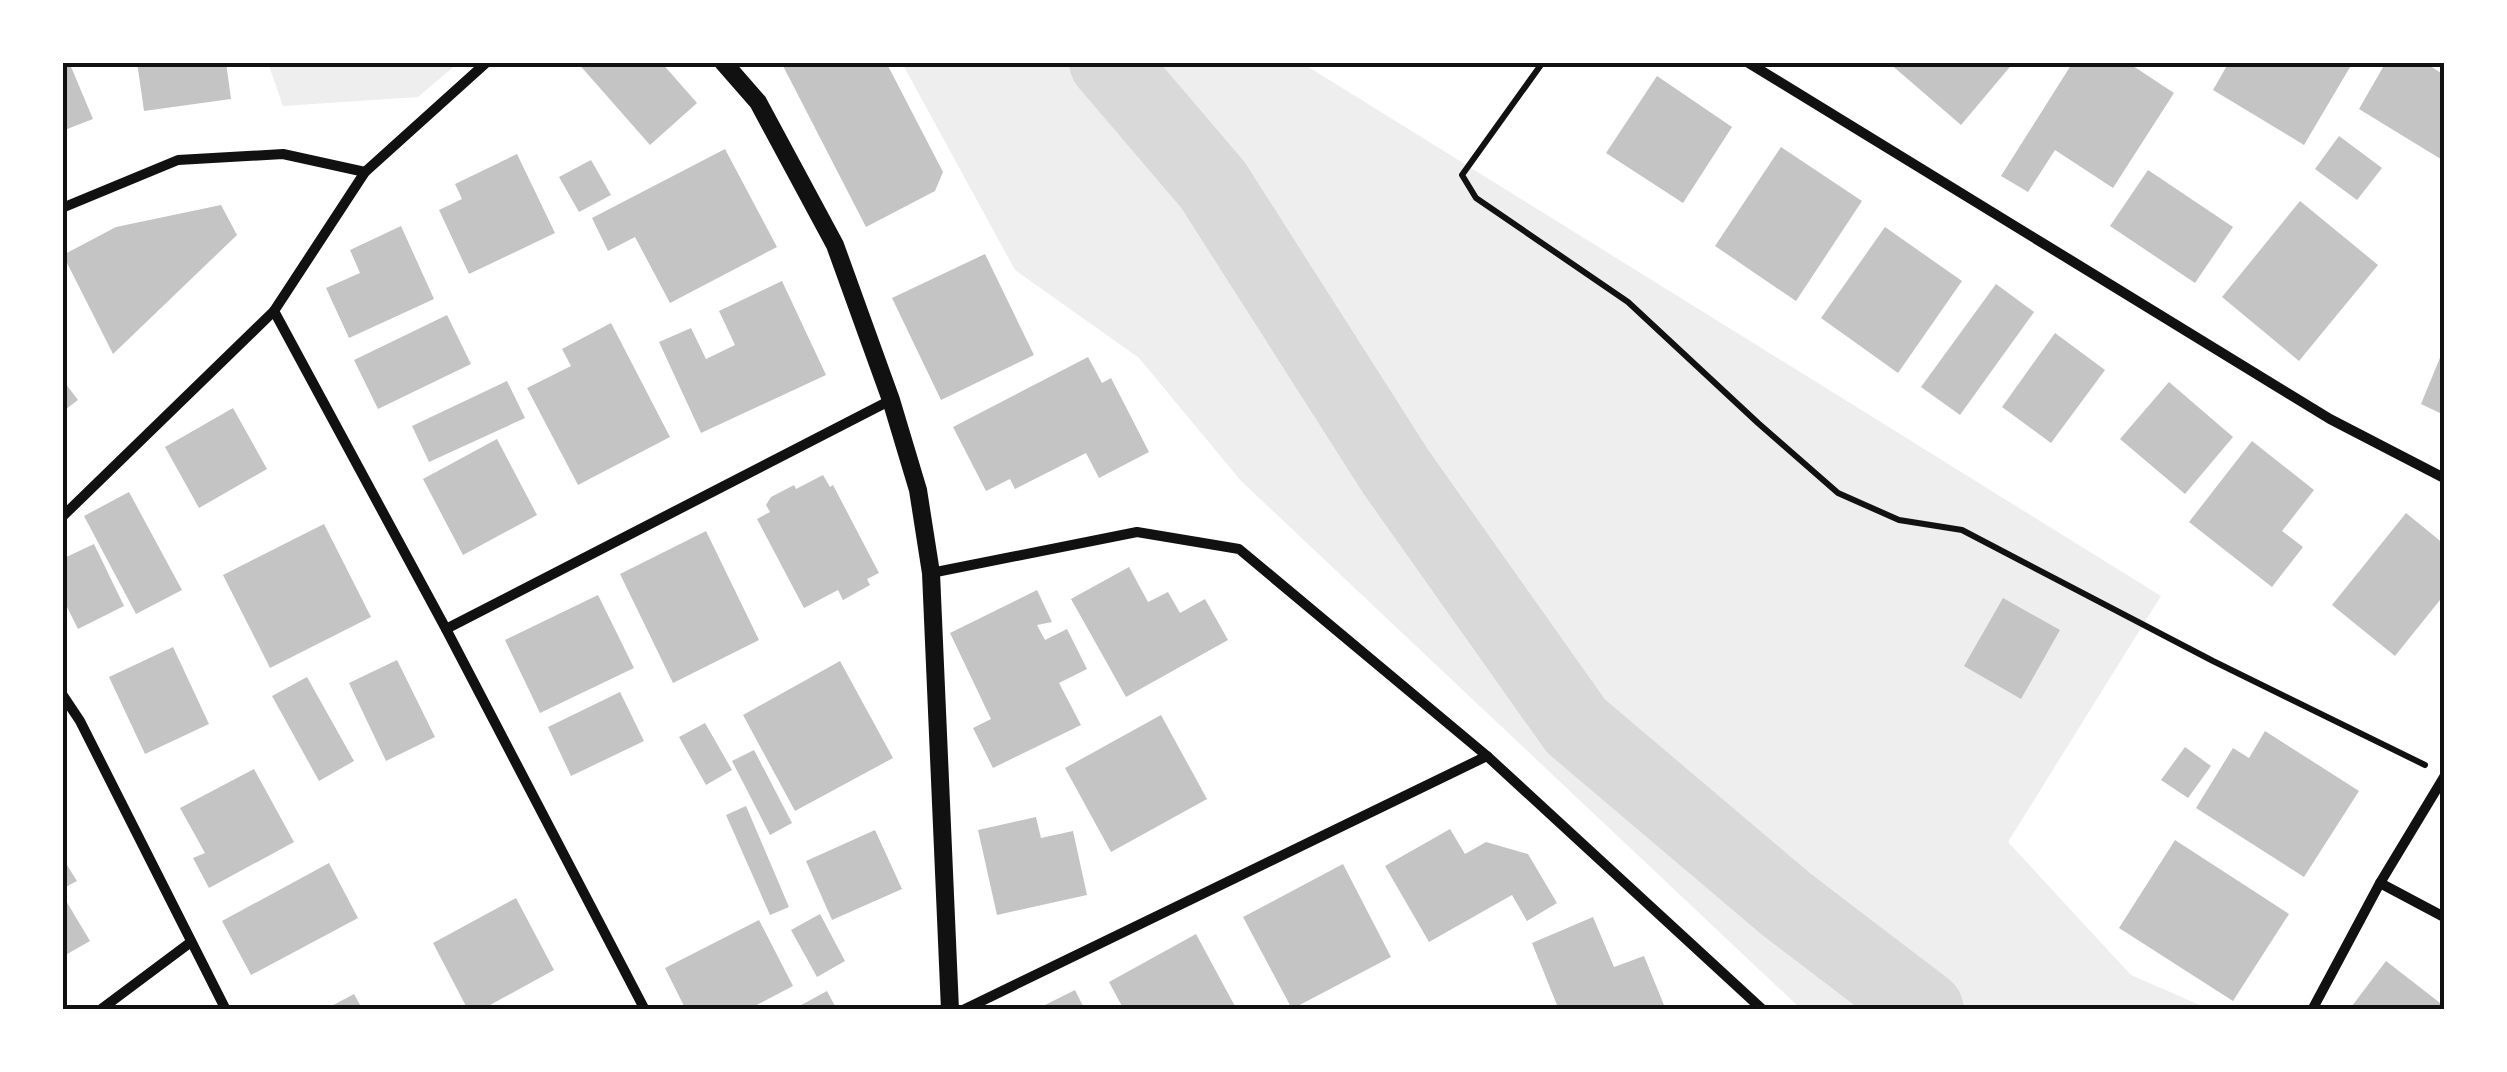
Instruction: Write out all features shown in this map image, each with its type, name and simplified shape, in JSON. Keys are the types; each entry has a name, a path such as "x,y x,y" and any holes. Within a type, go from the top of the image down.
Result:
{"street":[{"path":"62,517 274,311 366,172 487,62"},
{"path":"723,62 758,102 835,245 918,490 931,573 950,1010"},
{"path":"1747,62 2330,419 2444,478"},
{"path":"62,208 178,160 283,154 366,172"},
{"path":"274,311 446,628 645,1010"},
{"path":"446,628 890,400"},
{"path":"931,573 1136,532 1239,549 1487,756 1763,1010"},
{"path":"62,694 80,721 226,1010"},
{"path":"963,1010 1487,756"},
{"path":"2312,1010 2380,883 2444,777"},
{"path":"2380,883 2444,917"},
{"path":"100,1010 192,942"}],"path":[{"path":"1543,62 1462,176 1476,198 1628,302 1838,492 1899,520 1962,530 2213,661 2427,765"}],"shaded area":[{"path":"268,62 458,63 418,97 283,106"},
{"path":"902,63 1302,63 2161,596 2008,842 2131,975 2209,1009 1801,1009 1241,481 1139,358 1015,270"}],"building":[{"path":"62,62 69,62 93,119 62,131"},
{"path":"137,62 226,62 231,99 144,111"},
{"path":"577,62 661,62 697,103 650,145"},
{"path":"781,62 886,62 943,172 935,191 866,227"},
{"path":"1888,62 2014,62 1961,125"},
{"path":"2073,62 2127,62 2174,93 2113,188 2055,150 2028,192 2001,176"},
{"path":"2229,62 2353,62 2304,145 2213,90"},
{"path":"2386,62 2424,62 2444,75 2444,161 2359,109"},
{"path":"1657,76 1732,127 1683,203 1606,153"},
{"path":"2339,136 2382,168 2357,200 2315,169"},
{"path":"1781,147 1862,201 1796,301 1715,246"},
{"path":"725,149 777,247 670,303 635,237 608,251 592,218"},
{"path":"517,154 555,233 469,274 439,210 462,199 455,184"},
{"path":"591,160 611,195 579,212 559,177"},
{"path":"2148,170 2233,227 2195,283 2110,226"},
{"path":"2300,201 2378,265 2299,361 2222,297"},
{"path":"221,205 237,235 113,354 63,255 116,227"},
{"path":"401,226 434,299 349,338 326,288 360,273 350,250"},
{"path":"1885,227 1962,281 1898,373 1821,318"},
{"path":"985,254 1034,355 941,400 892,298"},
{"path":"782,281 826,375 701,433 659,342 691,328 706,359 735,345 719,311"},
{"path":"1996,284 2034,312 1960,415 1921,387"},
{"path":"447,315 471,364 378,409 354,360"},
{"path":"611,323 670,437 578,485 527,388 571,366 562,349"},
{"path":"2055,333 2105,370 2051,443 2002,407"},
{"path":"2444,348 2444,415 2421,404"},
{"path":"1088,357 1102,383 1111,378 1149,452 1099,478 1086,453 1015,489 1010,479 986,491 953,427"},
{"path":"62,379 78,400 62,412"},
{"path":"507,381 525,418 429,462 412,426"},
{"path":"2169,382 2233,437 2185,494 2120,439"},
{"path":"233,408 267,469 199,508 165,447"},
{"path":"497,439 537,515 463,555 423,479"},
{"path":"2252,441 2314,490 2282,531 2303,547 2272,587 2189,522"},
{"path":"823,475 830,487 833,485 879,573 867,579 870,585 843,600 838,590 804,608 757,519 770,512 766,505 771,497"},
{"path":"129,492 182,590 136,614 84,516"},
{"path":"2406,513 2444,544 2444,595 2395,656 2332,605"},
{"path":"324,524 371,617 270,668 223,575"},
{"path":"706,531 759,640 673,683 620,574"},
{"path":"94,544 124,606 78,629 62,597 62,559"},
{"path":"1129,567 1148,602 1168,592 1180,613 1205,599 1228,640 1126,697 1071,599"},
{"path":"1037,590 1052,622 1037,625 1045,640 1067,629 1087,669 1059,683 1081,725 993,768 973,728 991,719 950,633"},
{"path":"598,595 634,668 540,713 505,640"},
{"path":"2003,598 2060,630 2021,699 1964,666"},
{"path":"173,647 209,724 145,754 109,677"},
{"path":"397,660 435,737 386,761 349,683"},
{"path":"840,661 893,758 795,811 743,715"},
{"path":"307,677 354,761 319,781 272,696"},
{"path":"620,692 644,741 571,776 548,727"},
{"path":"1161,715 1207,799 1111,852 1065,768"},
{"path":"705,723 732,770 706,785 679,737"},
{"path":"2265,731 2359,791 2304,877 2196,808 2233,748 2249,758"},
{"path":"2185,747 2211,766 2188,798 2161,780"},
{"path":"754,750 792,823 770,835 732,761"},
{"path":"254,769 294,842 209,888 193,858 205,853 180,808"},
{"path":"746,806 789,907 770,915 726,815"},
{"path":"1036,817 1041,838 1073,831 1087,895 997,915 978,830"},
{"path":"1450,829 1465,854 1486,842 1528,854 1557,903 1527,921 1512,895 1429,942 1385,866"},
{"path":"875,830 902,889 832,920 806,861"},
{"path":"2175,840 2289,914 2233,1001 2119,928"},
{"path":"62,857 77,881 62,889"},
{"path":"329,863 358,918 251,975 222,921"},
{"path":"1343,864 1391,957 1292,1009 1243,917"},
{"path":"62,894 90,941 62,957"},
{"path":"516,898 554,970 481,1010 468,1010 433,943"},
{"path":"820,914 845,961 817,977 791,930"},
{"path":"1593,917 1614,967 1644,956 1666,1010 1559,1010 1532,943"},
{"path":"759,920 793,986 747,1010 686,1010 665,968"},
{"path":"1196,934 1237,1010 1124,1010 1109,982"},
{"path":"2386,961 2444,1006 2444,1010 2349,1010"},
{"path":"1075,990 1085,1010 1035,1010"},
{"path":"827,991 837,1010 792,1010"},
{"path":"354,994 363,1010 324,1010"}],"waterway":[{"path":"1108,62 1213,185 1396,472 1576,726 1786,904 1925,1010"}]}
